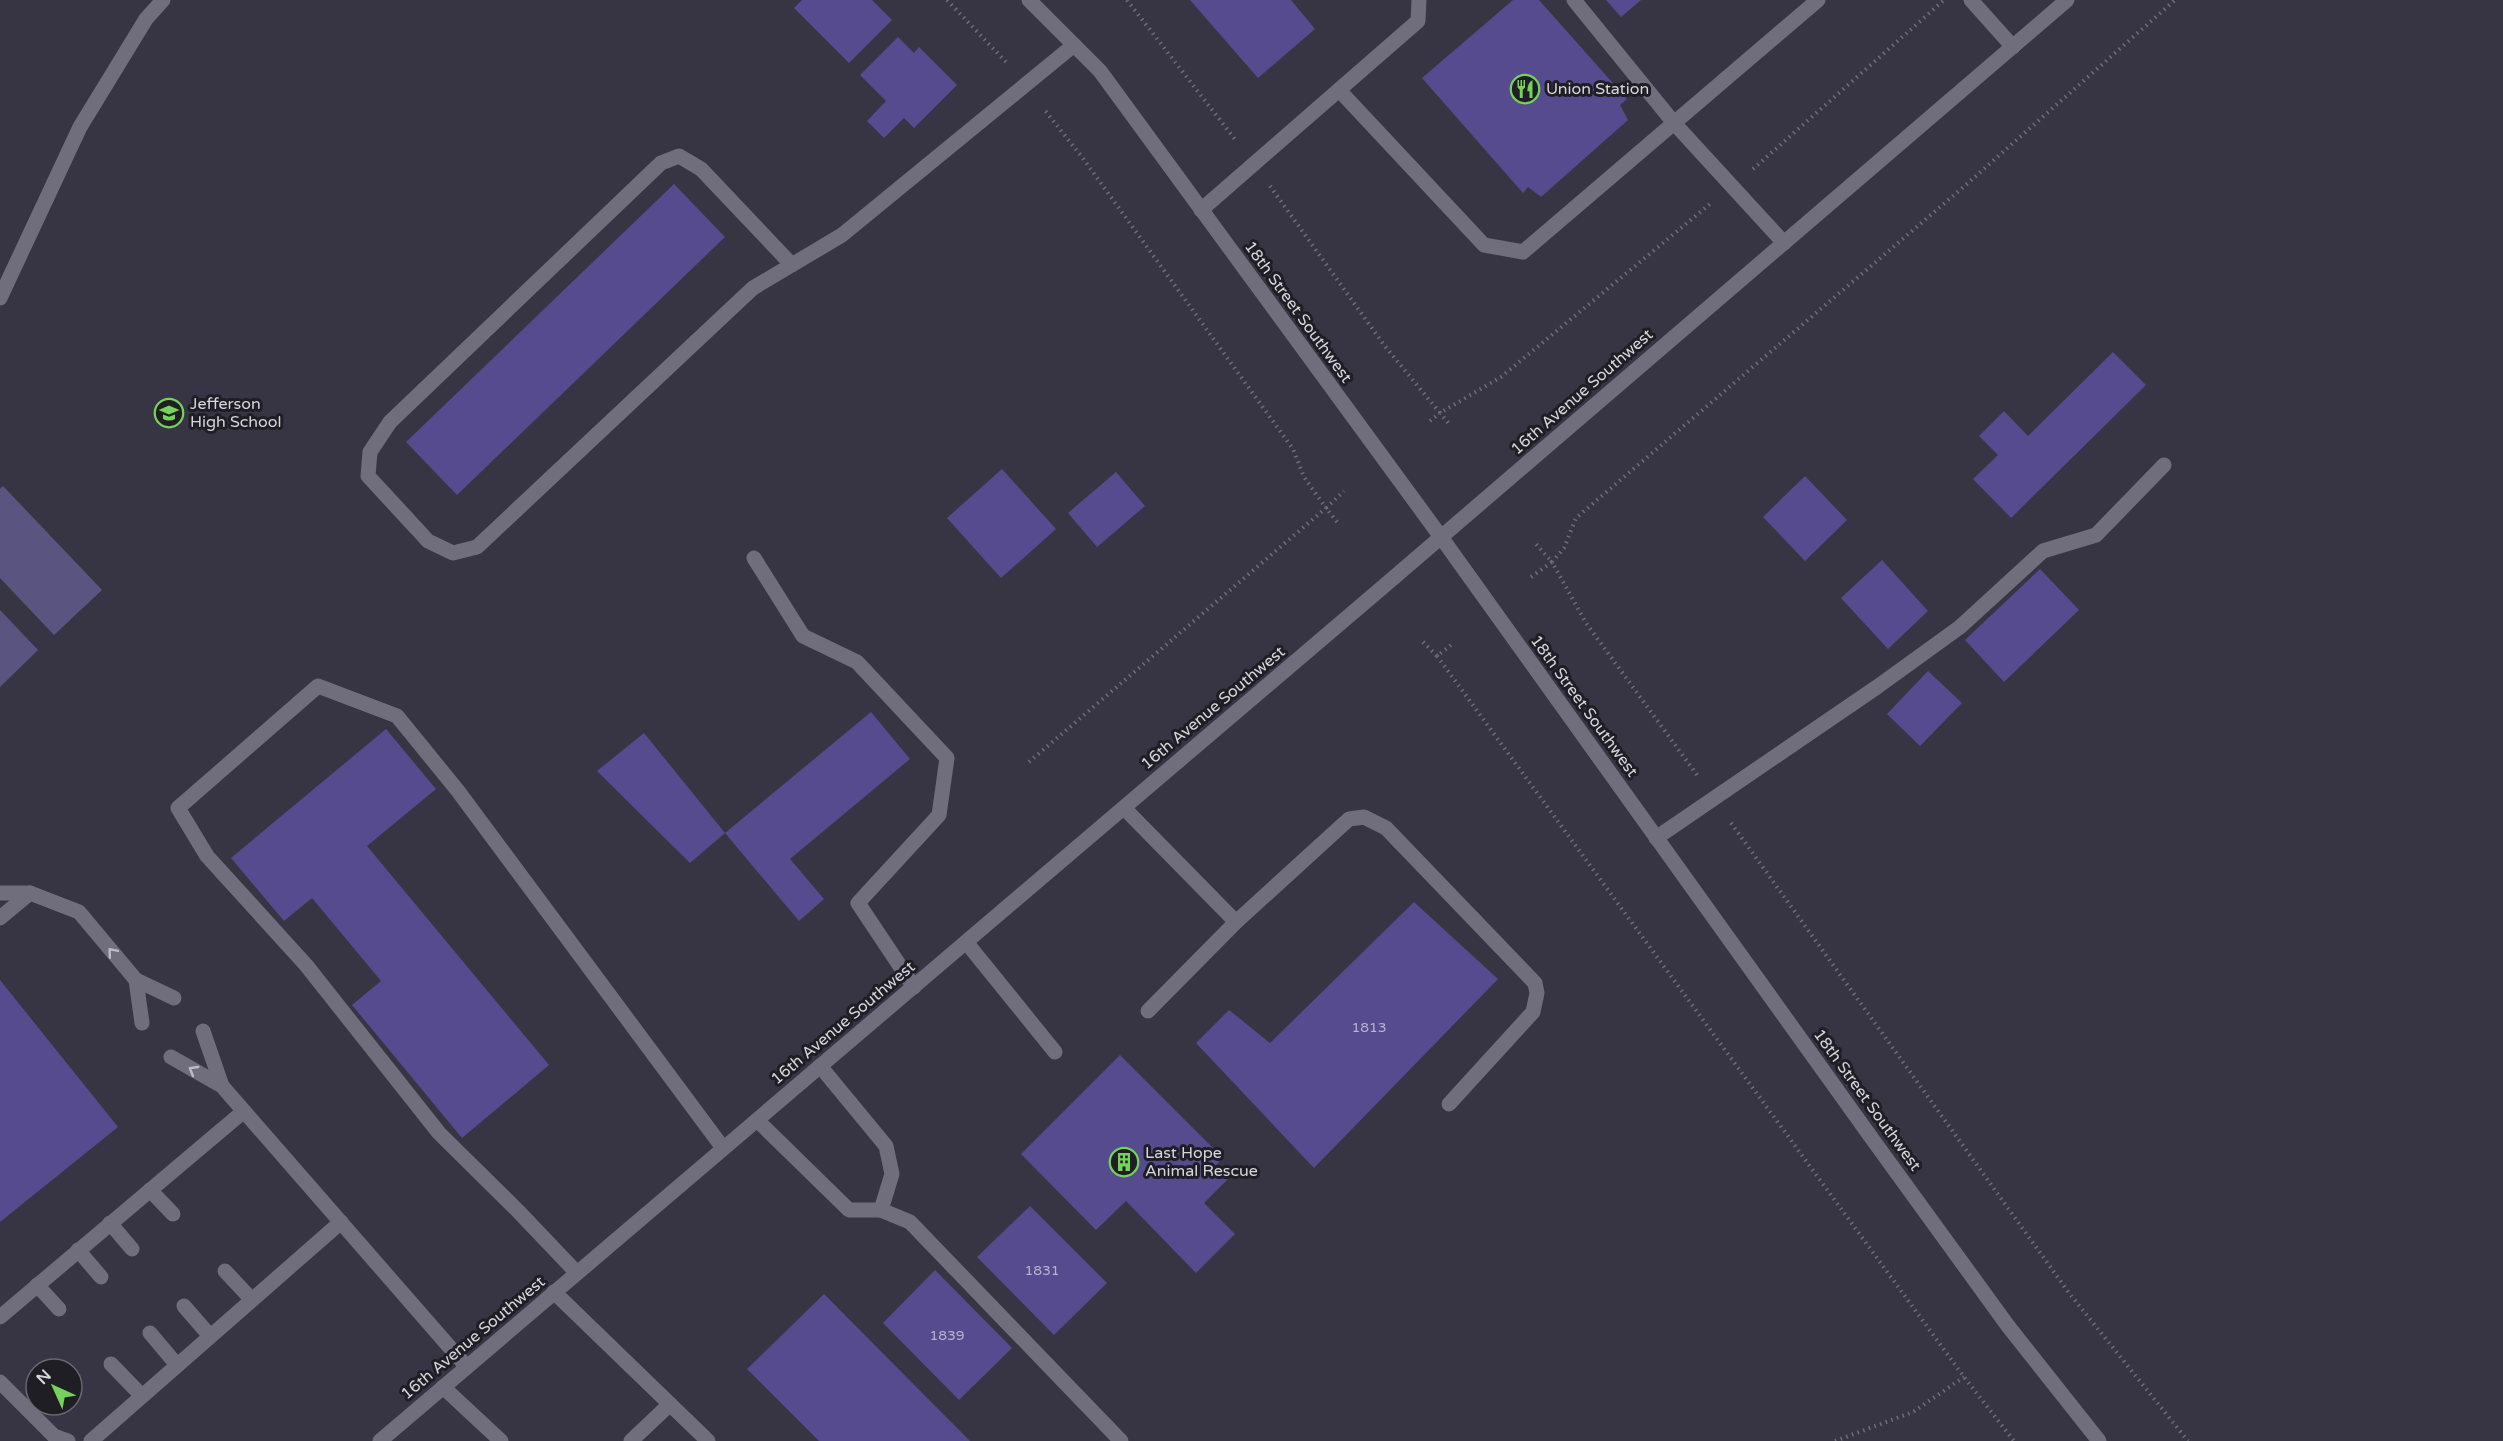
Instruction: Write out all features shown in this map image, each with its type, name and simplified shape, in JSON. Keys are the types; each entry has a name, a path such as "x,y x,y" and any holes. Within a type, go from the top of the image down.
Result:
{"main road":[{"path":"0,298 80,127 146,19 163,0"},
{"name":"18th Street Southwest","path":"1029,0 1100,71 1441,537 2002,1317 2098,1441"},
{"path":"1201,210 1418,21 1419,0"},
{"path":"1574,0 1674,123 1784,243"},
{"path":"1340,90 1484,245 1523,252 1818,0"},
{"path":"1971,0 2013,46"},
{"name":"16th Avenue Southwest","path":"380,1441 1124,808 2067,0"},
{"path":"792,266 702,170 679,156 661,163 390,422 370,452 368,476 428,541 453,553 477,547 753,288 792,266 842,235 1074,45"},
{"path":"1656,838 1877,687 1960,627 2043,551 2096,535 2164,465"},
{"path":"754,558 803,636 857,662 947,758 939,815 858,903 914,987"},
{"path":"577,1274 518,1211 439,1133 306,965 207,856 178,808 318,686 397,716 458,791 723,1148"},
{"path":"1124,808 1236,922"},
{"path":"1148,1011 1236,922 1349,819 1364,817 1386,828 1535,983 1537,993 1533,1012 1449,1104"},
{"path":"0,892 30,892 79,912 136,981 174,998"},
{"path":"0,918 30,892"},
{"path":"966,942 1055,1052"},
{"path":"136,981 142,1023"},
{"path":"203,1031 222,1086"},
{"path":"171,1058 222,1086 467,1367"},
{"path":"820,1066 886,1146 892,1174 881,1210"},
{"path":"0,1317 244,1111"},
{"path":"758,1120 849,1210 881,1210 910,1222 1120,1441"},
{"path":"150,1190 173,1214"},
{"path":"91,1441 340,1222"},
{"path":"110,1223 132,1249"},
{"path":"78,1250 101,1276"},
{"path":"225,1270 252,1300"},
{"path":"37,1285 59,1309"},
{"path":"554,1292 708,1441"},
{"path":"184,1306 210,1336"},
{"path":"150,1333 177,1365"},
{"path":"111,1364 142,1396"},
{"path":"0,1382 54,1436 68,1441"},
{"path":"443,1387 501,1441"},
{"path":"632,1441 670,1404"}],"path":[{"path":"946,0 1003,58 1082,157 1293,449 1304,477 1337,522"},
{"path":"1127,0 1254,164 1384,345 1451,426"},
{"path":"1430,421 1501,377 1732,186 1945,0"},
{"path":"1532,578 1552,562 1564,548 1576,518 1960,190 2175,0"},
{"path":"1029,762 1344,491"},
{"path":"1536,544 1552,562 1586,623 2069,1293 2188,1441"},
{"path":"1423,642 1437,656 1964,1377 2014,1441"},
{"path":"1437,656 1451,645"},
{"path":"1835,1441 1913,1412 1964,1377"}],"shaded area":[{"path":"3,486 102,590 54,635 0,578 0,489"},
{"path":"0,610 38,650 0,687"}],"building":[{"path":"802,0 872,0 892,20 849,63 794,8"},
{"path":"1190,0 1291,0 1315,29 1258,78"},
{"name":"Union Station","path":"1513,0 1539,0 1627,99 1620,105 1628,120 1541,197 1528,187 1523,193 1422,78"},
{"path":"1606,0 1641,0 1621,17"},
{"path":"898,37 914,53 919,47 957,85 914,128 904,118 884,138 867,121 886,101 860,75"},
{"path":"674,184 725,237 457,495 406,442"},
{"path":"2113,352 2146,385 2011,518 1973,479 1998,455 1979,436 2004,411 2028,436"},
{"path":"1002,469 1056,529 1001,578 947,518"},
{"path":"1116,472 1145,506 1097,547 1068,513"},
{"path":"1805,476 1847,520 1805,561 1763,517"},
{"path":"1882,560 1928,611 1888,649 1841,598"},
{"path":"2040,569 2079,610 2004,682 1965,640"},
{"path":"1928,671 1962,703 1920,746 1887,714"},
{"path":"871,712 910,759 790,859 824,899 799,921 725,833"},
{"path":"386,729 436,789 367,846 549,1065 462,1138 352,1005 381,981 312,898 284,921 231,858"},
{"path":"644,733 725,833 690,863 597,771"},
{"path":"1414,902 1498,979 1314,1168 1196,1043 1229,1010 1270,1043"},
{"path":"0,980 118,1127 0,1222"},
{"name":"Last Hope Animal Rescue","path":"1120,1055 1223,1158 1215,1166 1228,1179 1204,1203 1235,1234 1196,1273 1126,1201 1096,1230 1021,1154"},
{"path":"1030,1206 1107,1283 1054,1335 977,1257"},
{"path":"935,1270 1012,1348 959,1400 883,1323"},
{"path":"824,1294 970,1441 819,1441 747,1369"}],"place":[{"name":"Union Station","path":"1525,89"},
{"name":"Jefferson High School","path":"169,413"},
{"name":"Last Hope Animal Rescue","path":"1124,1162"}]}
